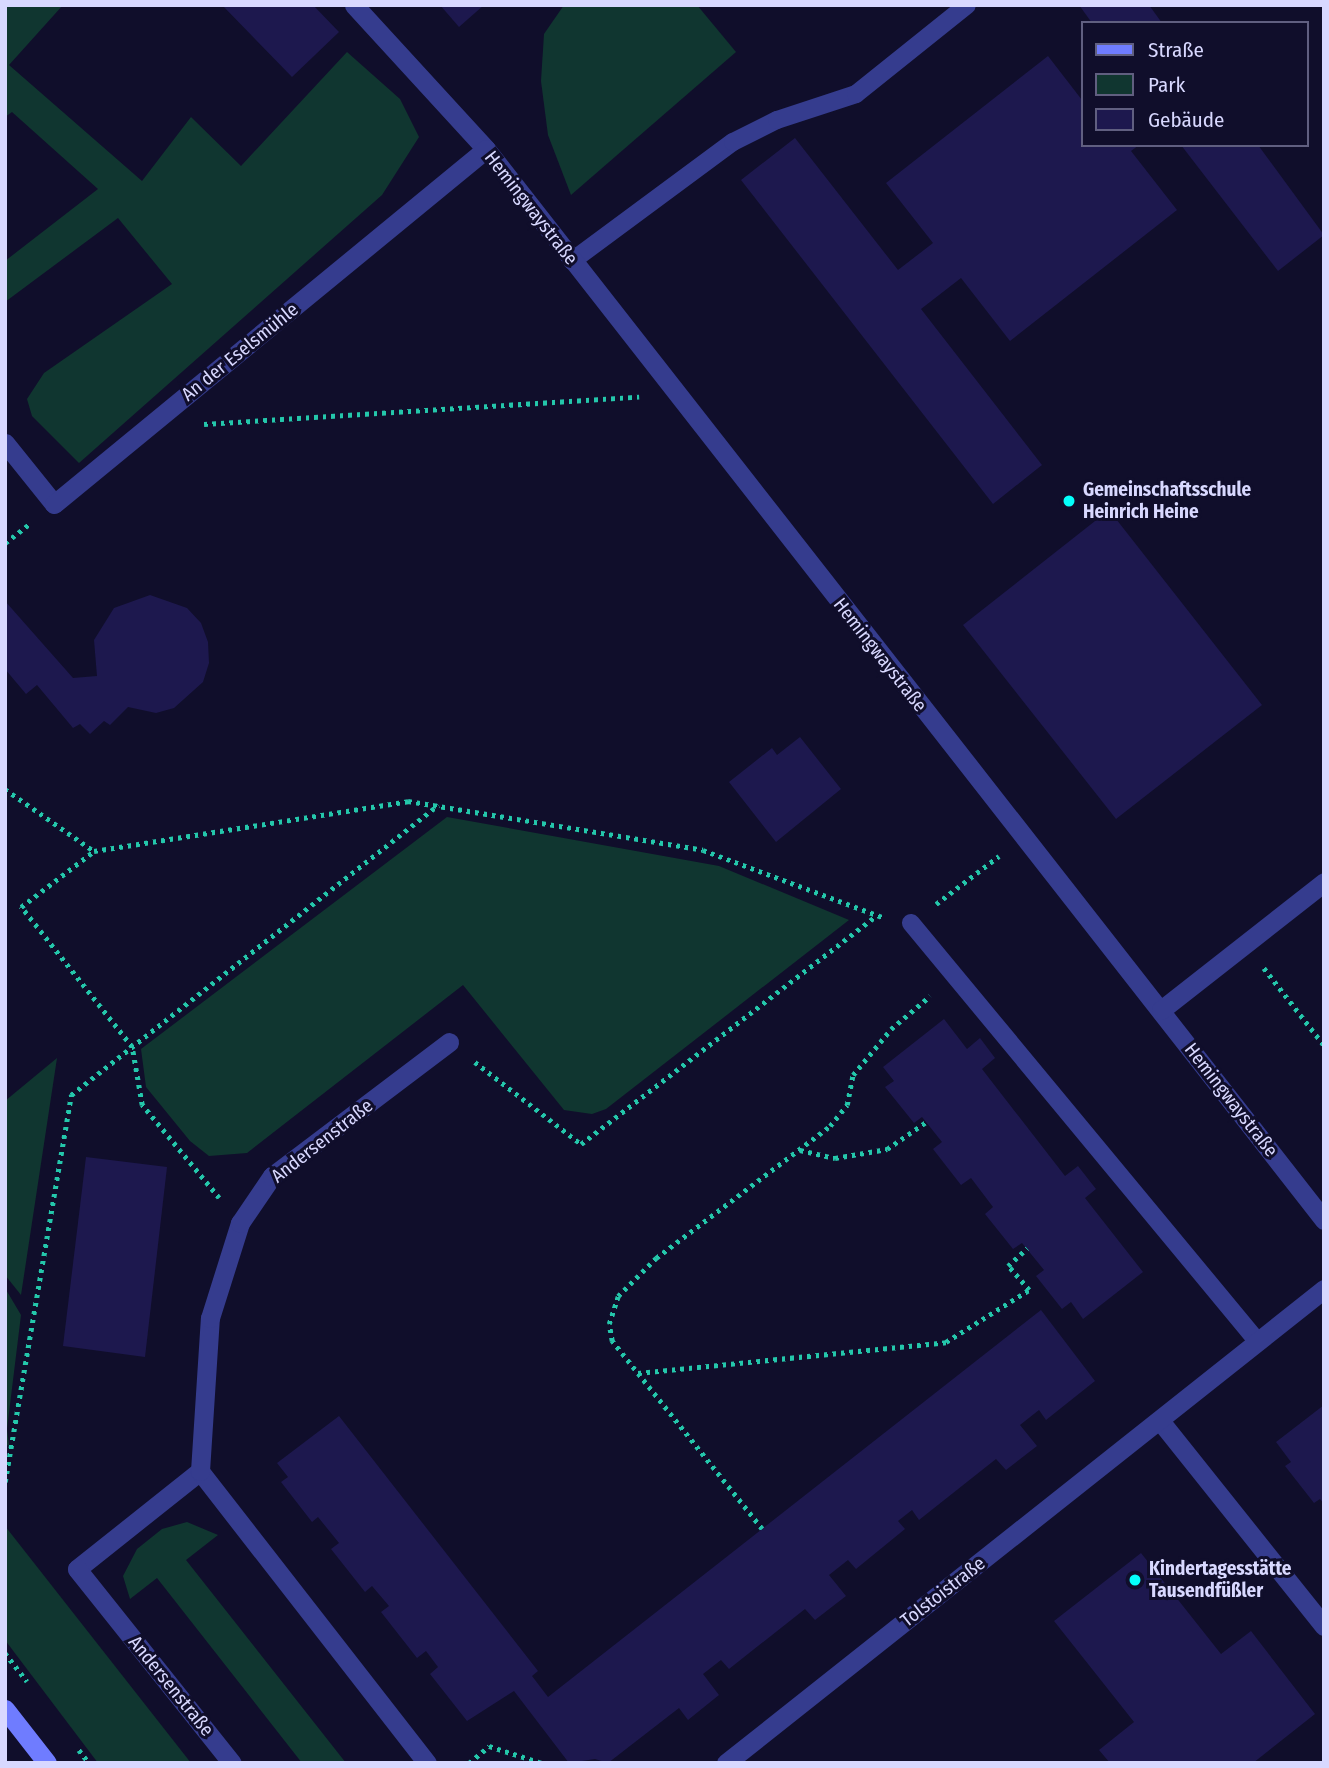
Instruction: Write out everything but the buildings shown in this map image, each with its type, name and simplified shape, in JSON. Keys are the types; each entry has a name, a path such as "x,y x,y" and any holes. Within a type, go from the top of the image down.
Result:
{"main road":[{"path":"5,1709 47,1763"}],"street":[{"name":"Hemingwaystraße","path":"354,5 436,90 486,149 1023,839 1161,1010 1324,1220"},
{"name":"An der Eselsmühle","path":"5,443 54,504 486,149"},
{"path":"1161,1010 1324,882"},
{"name":"Andersenstraße","path":"232,1763 77,1569 200,1471 210,1318 240,1223 272,1176 449,1042"},
{"name":"Tolstoistraße","path":"726,1763 1161,1422 1324,1289"},
{"path":"1161,1422 1324,1626"},
{"path":"200,1471 427,1763"}],"lane":[{"path":"572,261 733,142 777,120 856,94 967,5"},
{"path":"911,923 1258,1342"}],"path":[{"path":"199,424 639,397"},
{"path":"5,789 94,852"},
{"path":"240,1223 142,1105 132,1047 21,907 94,852 408,801 439,804 703,850 876,916 911,923 1023,839"},
{"path":"5,1482 71,1095 439,804"},
{"path":"449,1042 581,1144 876,916"},
{"path":"1246,944 1324,1045"},
{"path":"762,1529 611,1341 609,1324 618,1296 656,1258 830,1126 847,1105 853,1075 891,1029 955,975"},
{"path":"799,1150 835,1158 877,1151 926,1122"},
{"path":"638,1373 946,1342 1029,1290 1008,1266 1027,1248"},
{"path":"469,1763 489,1746 542,1763"}],"green space":[{"path":"5,5 63,5 9,65 142,181 191,117 241,166 347,52 400,99 419,137 382,195 79,463 32,416 27,399 44,373 172,284 118,218 5,302 5,261 98,189 12,112 5,117"},
{"path":"564,5 697,5 736,52 571,195 548,135 541,81 544,34"},
{"path":"447,817 719,866 849,920 606,1109 592,1114 564,1110 463,985 247,1153 209,1156 190,1141 146,1087 141,1049"},
{"path":"57,1058 21,1295 5,1275 5,1101"},
{"path":"5,1288 21,1315 7,1429 9,1445 5,1446"},
{"path":"187,1522 218,1535 186,1560 346,1763 302,1763 157,1578 130,1599 123,1576 137,1549 162,1529"},
{"path":"5,1526 191,1763 98,1763 5,1640"}],"place":[{"name":"Gemeinschaftsschule Heinrich Heine","path":"1069,501"},
{"name":"Kindertagesstätte Tausendfüßler","path":"1135,1580"}]}
